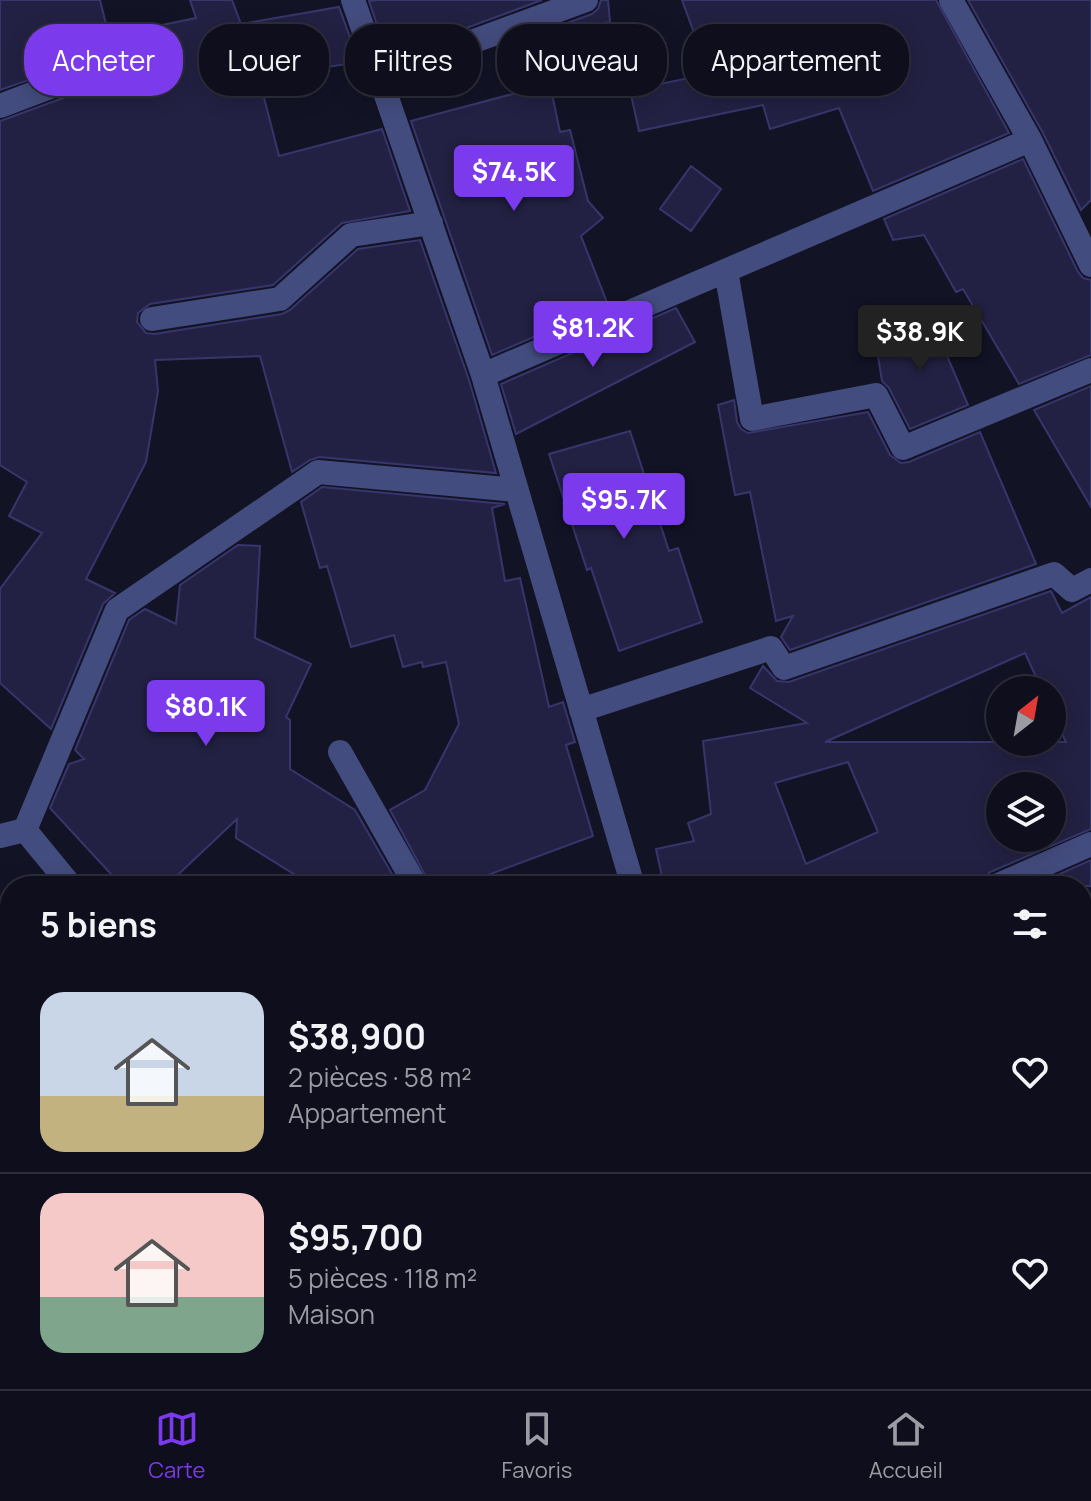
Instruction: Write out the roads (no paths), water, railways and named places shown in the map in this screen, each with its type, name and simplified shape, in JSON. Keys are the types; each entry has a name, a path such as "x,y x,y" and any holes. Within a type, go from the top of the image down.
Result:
{"street":[{"path":"353,0 361,24"},
{"path":"481,39 586,0"},
{"path":"951,0 1088,250"},
{"path":"0,106 26,96"},
{"path":"386,96 483,375 630,876"},
{"path":"483,375 1030,140"},
{"path":"152,319 280,299 351,235 431,223"},
{"path":"726,271 752,419 876,395 903,448 1091,370"},
{"path":"25,830 117,610 318,472 517,490"},
{"path":"581,710 771,648 784,668 1054,574 1072,590 1091,580"},
{"path":"340,752 410,876"},
{"path":"0,836 25,830"},
{"path":"25,830 63,876"},
{"path":"1019,876 1091,844"}]}
